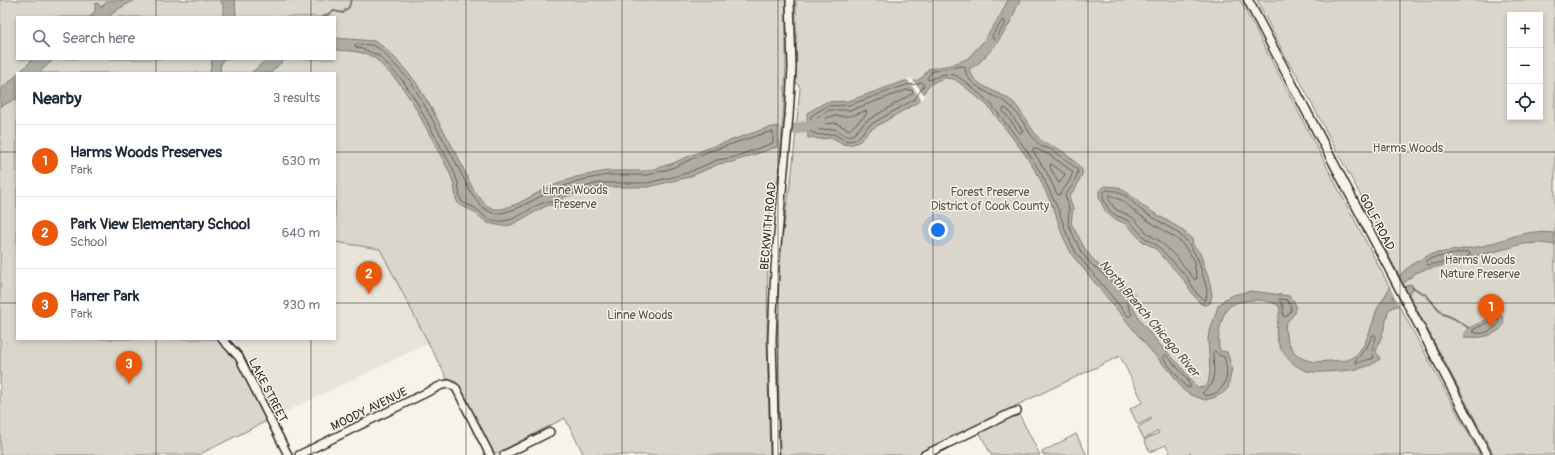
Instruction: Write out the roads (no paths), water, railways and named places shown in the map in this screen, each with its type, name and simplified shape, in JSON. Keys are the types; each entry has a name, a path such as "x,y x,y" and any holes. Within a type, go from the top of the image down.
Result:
{"main road":[{"name":"GOLF ROAD","path":"1248,0 1486,455"}],"street":[{"name":"BECKWITH ROAD","path":"775,455 772,339 775,267 792,68 790,0"},
{"name":"LAKE STREET","path":"223,340 239,357 288,455"},
{"name":"MOODY AVENUE","path":"299,455 442,385 449,384 456,388 490,455"},
{"path":"924,455 1017,411"},
{"path":"504,455 550,432"}],"water":[{"path":"109,0 135,0 109,16 91,16 95,11 95,4 98,3 101,7"},
{"path":"220,0 235,0 236,16 223,16 223,5"},
{"path":"1008,0 1020,0 1009,25 994,47 978,64 969,69 972,76 983,85 1015,104 1033,131 1045,144 1057,148 1081,168 1083,172 1076,188 1069,196 1073,209 1071,223 1085,249 1094,261 1134,294 1135,296 1132,306 1141,322 1199,388 1208,384 1210,372 1208,338 1218,306 1225,299 1233,295 1251,291 1289,296 1294,301 1296,307 1295,313 1286,323 1285,331 1294,352 1303,359 1314,362 1348,360 1356,355 1364,345 1377,309 1389,289 1404,271 1414,263 1431,254 1483,246 1533,232 1555,233 1555,245 1541,243 1523,244 1481,254 1465,262 1454,263 1416,273 1404,283 1393,296 1393,299 1396,299 1406,286 1410,284 1412,285 1413,289 1400,305 1393,307 1388,311 1385,326 1376,352 1380,359 1372,365 1356,369 1312,372 1300,368 1295,365 1281,350 1276,332 1280,311 1279,306 1274,303 1261,300 1234,304 1226,310 1219,335 1220,351 1227,352 1232,368 1228,388 1223,393 1205,400 1191,395 1183,390 1173,375 1152,352 1072,255 1039,177 1024,153 988,106 954,79 945,78 928,86 918,102 870,130 860,141 851,145 843,144 833,138 808,138 807,113 826,102 848,101 905,81 916,81 923,77 928,69 951,65 967,59 983,42 1000,16"},
{"path":"336,38 374,41 395,58 415,81 429,104 457,155 473,189 485,204 493,209 502,209 517,204 547,188 576,177 607,171 647,171 671,164 706,149 764,129 778,126 777,147 732,162 719,164 689,177 648,187 600,187 564,197 560,202 561,207 557,209 552,205 548,205 511,225 502,226 488,223 471,210 459,205 449,171 413,103 400,84 376,59 367,54 336,50"},
{"path":"32,60 53,60 40,72 20,72"},
{"path":"212,60 223,60 220,67 221,72 210,72"},
{"path":"266,60 284,60 271,72 252,72"},
{"path":"16,76 16,99 0,107 0,90"},
{"path":"1105,186 1117,187 1128,193 1144,207 1181,229 1192,239 1193,245 1200,253 1210,283 1212,295 1210,303 1205,305 1201,304 1184,280 1155,248 1142,241 1126,224 1113,218 1106,212 1099,198 1099,191"},
{"path":"1496,315 1502,316 1504,321 1503,325 1498,331 1485,336 1464,337 1464,333 1467,329"}],"waterway":[{"path":"325,16 334,11 343,13 349,7 351,0"},
{"name":"North Branch Chicago River","path":"795,129 820,123"},
{"path":"1412,287 1426,295 1443,314 1453,318 1469,328"}],"place":[{"name":"Park View Elementary School","path":"369,294"},
{"name":"Harms Woods Preserves","path":"1491,327"},
{"name":"Harrer Park","path":"129,384"}],"park label":[{"name":"Harms Woods","path":"1408,148"},
{"name":"Linne Woods Preserve","path":"575,197"},
{"name":"Forest Preserve District of Cook County","path":"990,199"},
{"name":"Harms Woods Nature Preserve","path":"1480,267"},
{"name":"Linne Woods","path":"640,315"}]}
